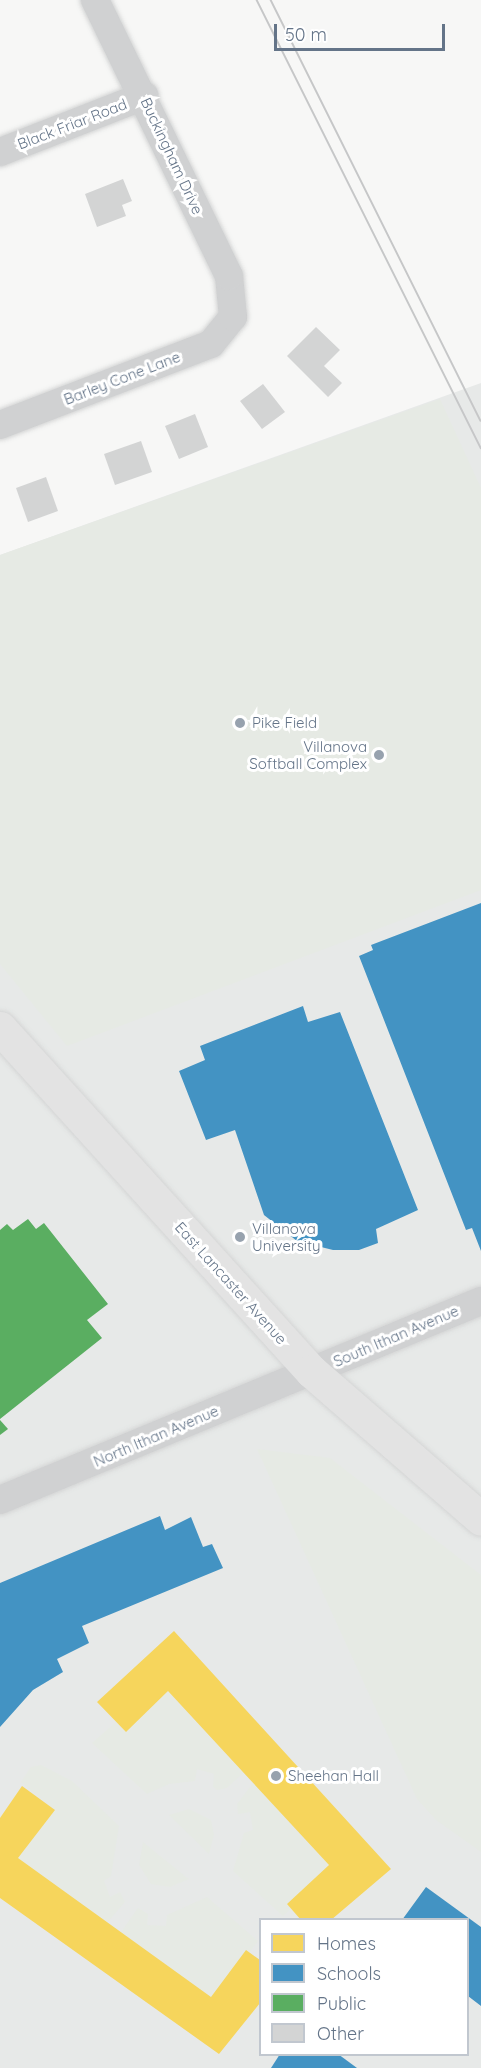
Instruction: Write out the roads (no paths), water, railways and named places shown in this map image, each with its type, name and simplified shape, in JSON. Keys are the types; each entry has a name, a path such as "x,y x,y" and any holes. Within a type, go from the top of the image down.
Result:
{"highway":[{"name":"East Lancaster Avenue","path":"0,1028 311,1371 481,1519"}],"street":[{"name":"Buckingham Drive","path":"95,0 144,96 229,276 233,317"},
{"name":"Black Friar Road","path":"0,152 144,96"},
{"name":"Barley Cone Lane","path":"0,425 211,344 233,317"},
{"name":"South Ithan Avenue","path":"311,1371 481,1301"},
{"name":"North Ithan Avenue","path":"0,1500 311,1371"}],"tram line":[{"path":"257,0 481,448"},
{"path":"271,0 481,421"}],"place":[{"name":"Pike Field","path":"240,723"},
{"name":"Villanova Softball Complex","path":"379,755"},
{"name":"Villanova University","path":"240,1237"},
{"name":"Sheehan Hall","path":"276,1776"}]}
